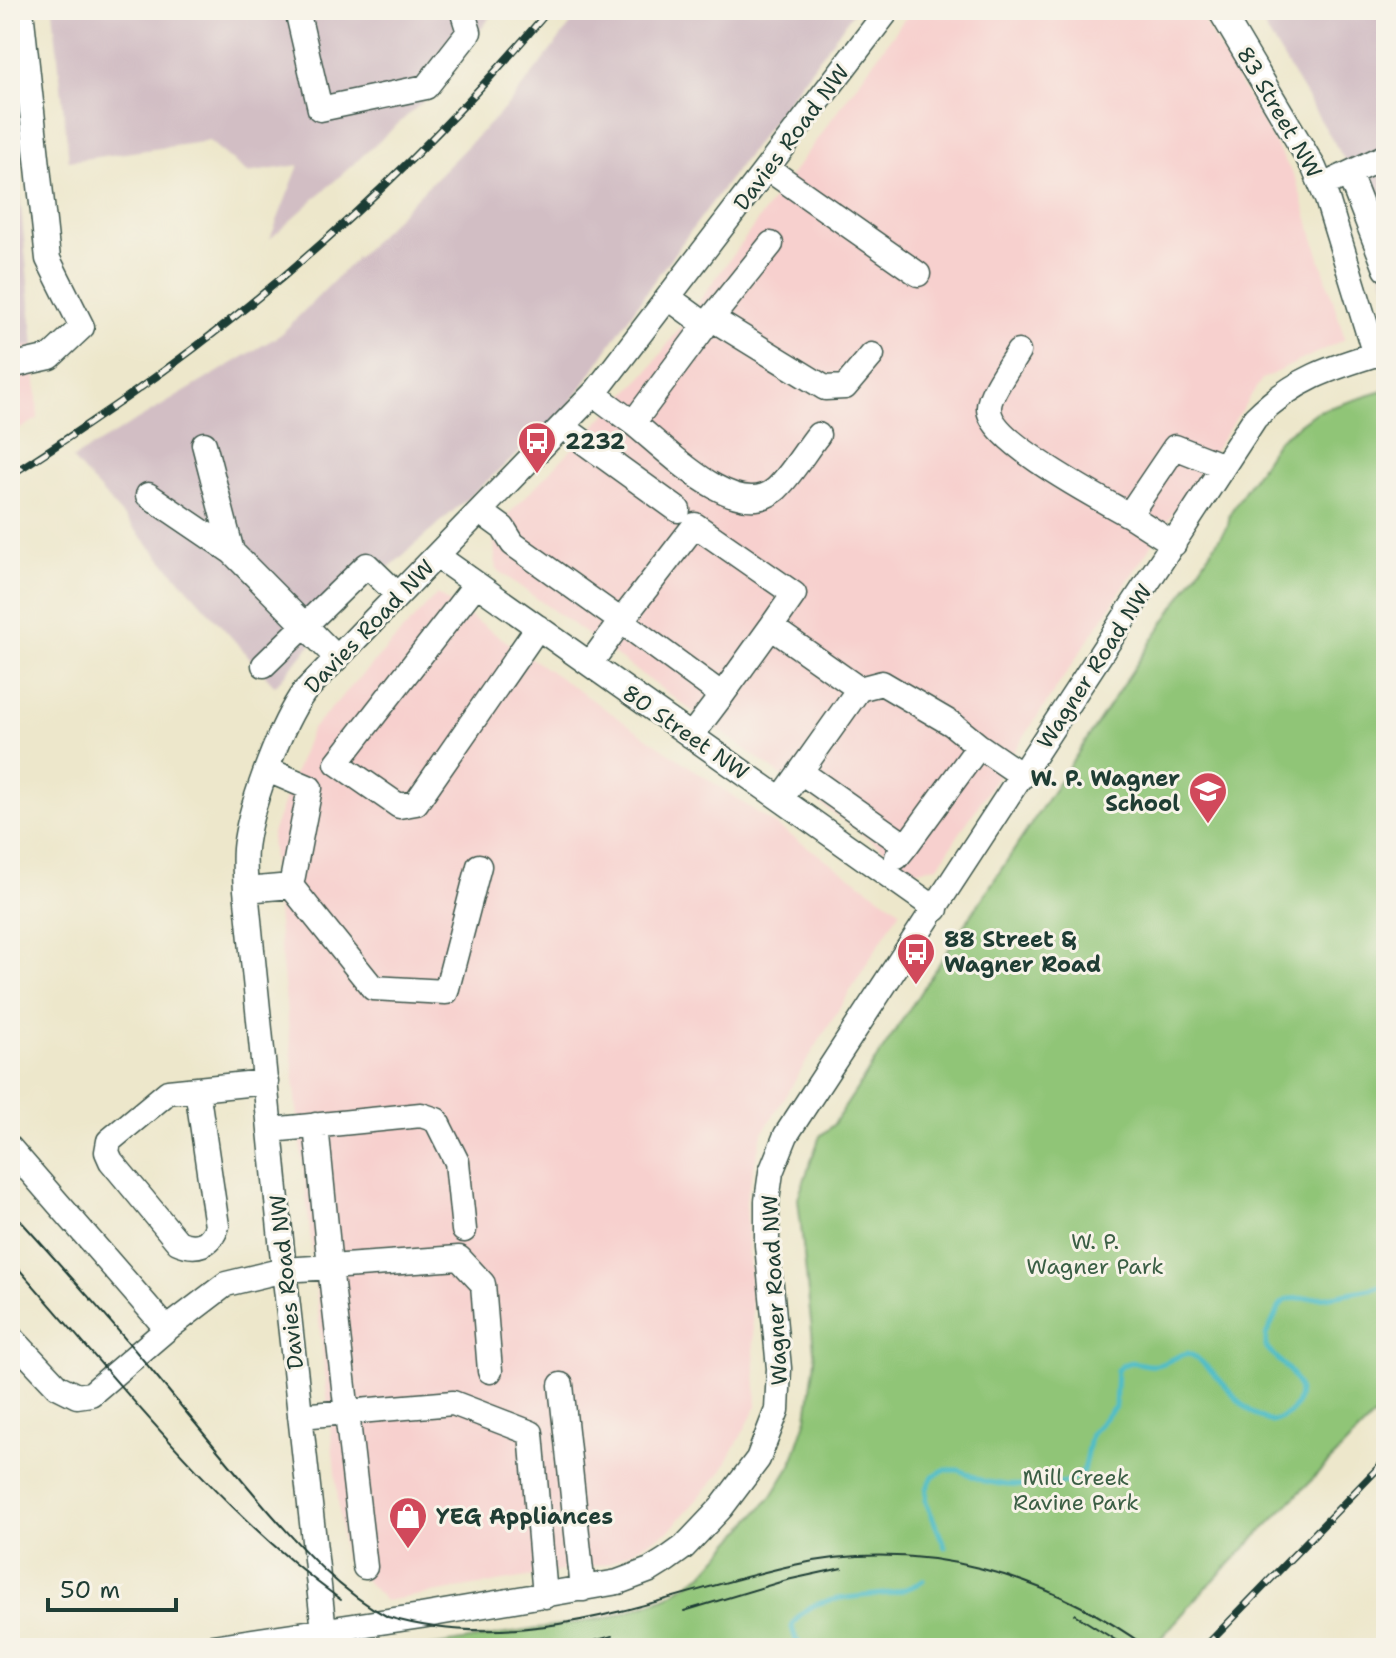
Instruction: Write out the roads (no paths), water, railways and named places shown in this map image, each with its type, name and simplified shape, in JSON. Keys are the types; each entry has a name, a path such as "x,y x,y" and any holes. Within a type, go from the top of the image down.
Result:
{"street":[{"path":"10,366 50,357 82,327 48,259 21,10"},
{"path":"297,10 320,109 426,87 469,32 462,10"},
{"name":"Davies Road NW","path":"324,1631 246,890 246,840 268,770 287,718 296,703 336,657 594,394 888,10"},
{"name":"83 Street NW","path":"1220,10 1305,150 1322,185 1380,353"},
{"path":"1322,185 1386,156"},
{"path":"767,168 918,274"},
{"path":"1349,174 1386,269"},
{"path":"633,423 771,244"},
{"path":"669,298 825,388 845,387 872,355"},
{"path":"1018,352 988,405 991,419 1010,441 1174,544"},
{"name":"Wagner Road NW","path":"206,1648 545,1596 632,1578 675,1554 721,1508 758,1459 770,1434 779,1390 766,1231 768,1185 775,1159 793,1122 936,909 1255,418 1282,392 1315,375 1380,353"},
{"path":"594,394 718,491 750,500 774,491 818,435"},
{"path":"563,427 678,510"},
{"path":"204,444 232,552"},
{"path":"1129,515 1175,447 1192,451 1223,466"},
{"path":"148,495 232,552 336,657"},
{"path":"481,512 503,528 513,544 722,695"},
{"path":"590,664 695,525 794,594 691,736"},
{"name":"80 Street NW","path":"437,556 936,909"},
{"path":"264,665 367,565 398,595"},
{"path":"476,584 337,763 399,806 416,803 538,627"},
{"path":"771,627 859,689"},
{"path":"781,799 859,689 882,683 952,724 1023,776"},
{"path":"884,873 979,746"},
{"path":"268,770 310,788 291,886 373,988 446,992 479,866"},
{"path":"801,772 906,846"},
{"path":"246,890 291,886"},
{"path":"197,1089 217,1226 213,1238 202,1245 190,1247 178,1242 111,1161 107,1152 109,1141 168,1092 197,1089 266,1082"},
{"path":"271,1130 421,1115 436,1120 457,1162 464,1230"},
{"path":"316,1125 365,1567"},
{"path":"10,1148 167,1329"},
{"path":"10,1336 57,1386 77,1396 91,1394 226,1284 284,1270 459,1258 483,1284 490,1371"},
{"path":"561,1385 583,1589"},
{"path":"300,1416 453,1403 531,1433 545,1596"},
{"path":"539,1532 576,1527"}],"waterway":[{"path":"945,1547 926,1502 927,1488 933,1476 944,1470 959,1470 983,1481 1006,1485 1042,1486 1071,1481 1083,1471 1091,1433 1115,1407 1117,1370 1127,1363 1160,1364 1188,1353 1200,1360 1248,1409 1272,1422 1293,1409 1299,1393 1295,1378 1266,1347 1266,1335 1281,1304 1288,1299 1327,1297 1386,1286"},
{"path":"808,1648 796,1640 792,1627 802,1613 833,1600 890,1593 923,1580"}],"tram line":[{"path":"10,1209 122,1335 294,1540 338,1583 388,1617 440,1628 491,1630 542,1626 592,1618 794,1565 841,1557 888,1556 934,1559 980,1568 1024,1582 1109,1622 1148,1648"},
{"path":"10,1259 208,1482 250,1524 341,1600"},
{"path":"684,1611 787,1580 842,1568"},
{"path":"1074,1614 1125,1646"},
{"path":"570,1648 612,1636"}],"railway":[{"path":"10,475 184,356 296,266 453,117 549,10"},
{"path":"1204,1648 1386,1460"}],"place":[{"name":"2232","path":"537,475"},
{"name":"W. P. Wagner School","path":"1208,825"},
{"name":"88 Street & Wagner Road","path":"916,986"},
{"name":"YEG Appliances","path":"408,1550"}],"park label":[{"name":"W. P. Wagner Park","path":"1095,1254"},
{"name":"Mill Creek Ravine Park","path":"1076,1490"}]}
